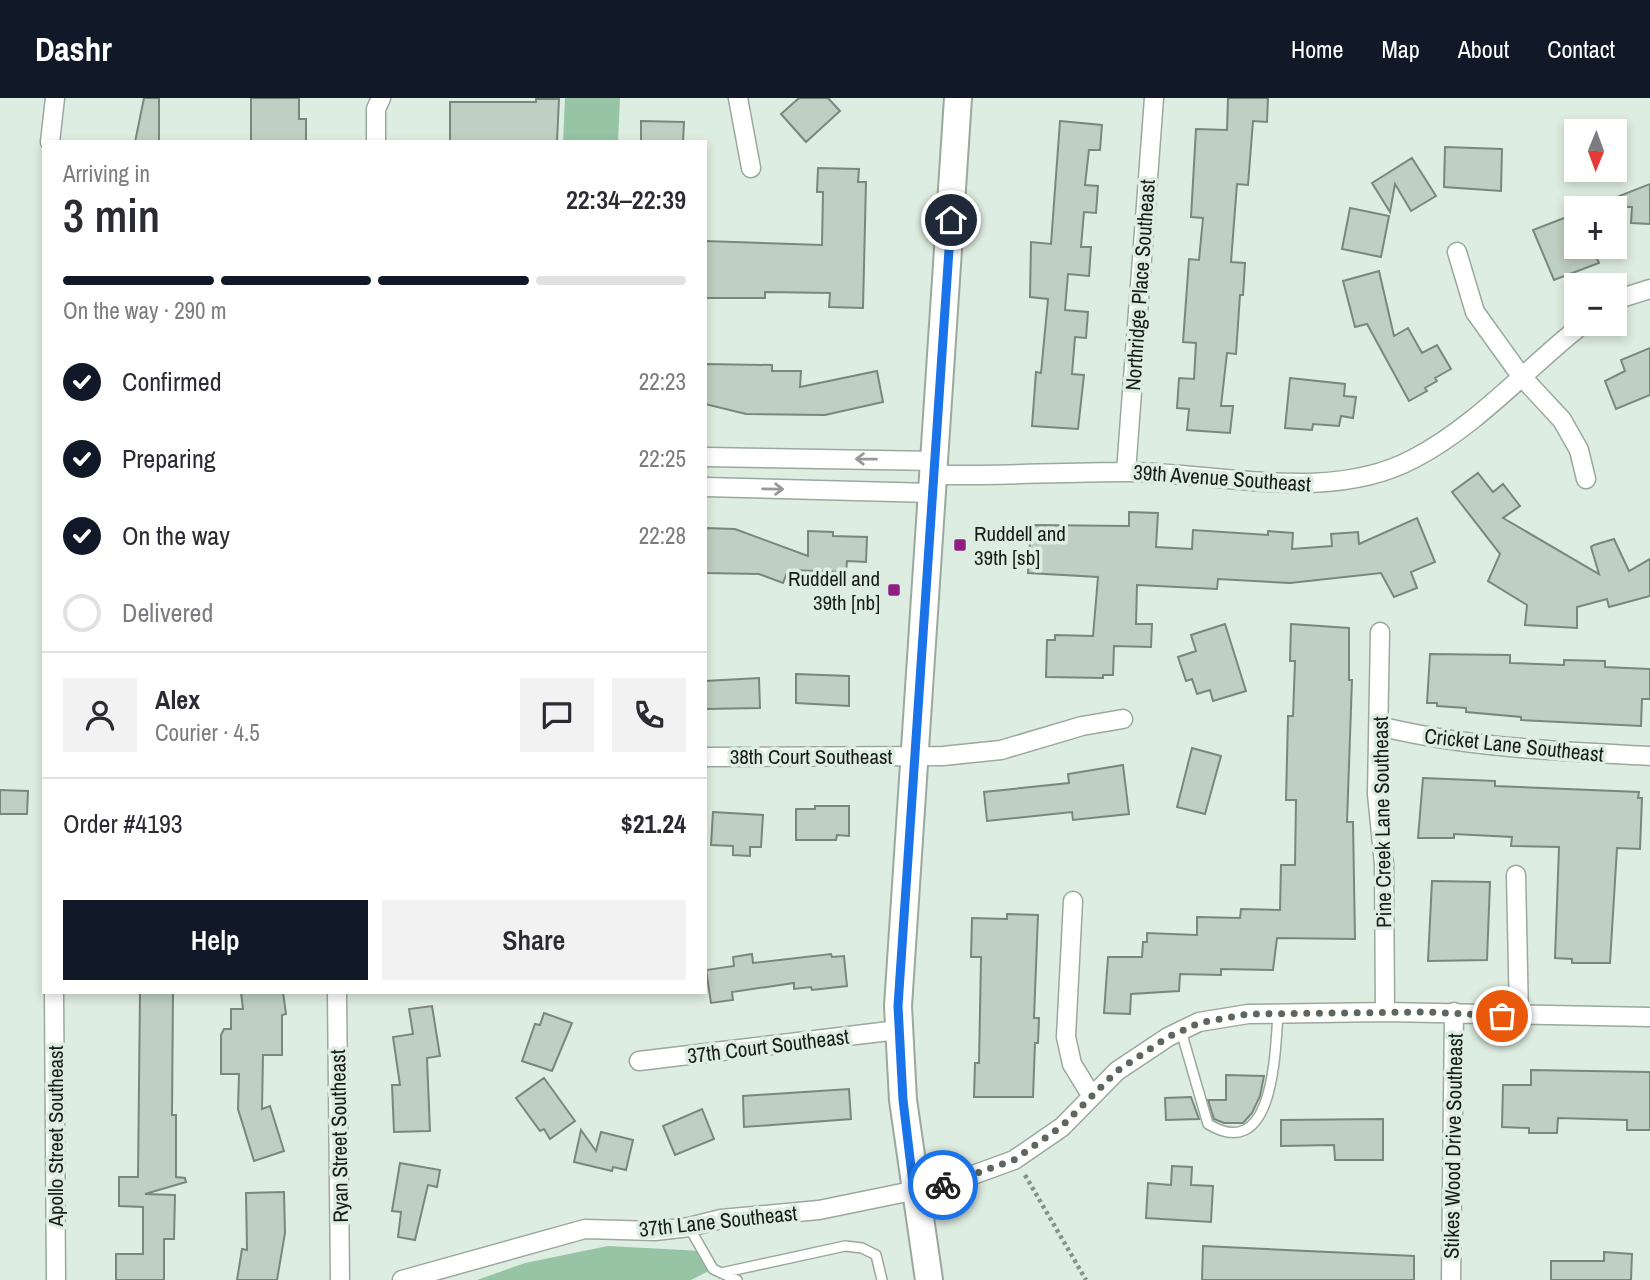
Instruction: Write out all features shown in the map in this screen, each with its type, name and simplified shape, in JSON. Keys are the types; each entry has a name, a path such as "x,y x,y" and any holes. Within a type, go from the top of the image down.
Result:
{"main road":[{"path":"929,1280 914,1192 898,1030 912,756 958,98"}],"street":[{"path":"50,140 55,98"},
{"path":"376,140 376,109 381,98"},
{"path":"738,98 751,168"},
{"name":"Northridge Place Southeast","path":"1126,472 1154,98"},
{"path":"1457,252 1475,312 1521,376 1562,420 1579,450 1586,479"},
{"path":"1627,296 1650,289"},
{"name":"39th Avenue Southeast","path":"707,487 933,476 1126,472 1322,484 1377,473 1411,461 1446,440 1569,336"},
{"name":"39th Avenue Southeast","path":"707,457 933,476"},
{"name":"Pine Creek Lane Southeast","path":"1380,632 1377,794 1384,864 1385,1012"},
{"name":"38th Court Southeast","path":"707,757 912,756 1000,750 1082,726 1123,719"},
{"name":"Cricket Lane Southeast","path":"1378,726 1434,740 1593,755 1650,757"},
{"path":"1516,875 1519,1017"},
{"path":"1073,901 1066,1037 1072,1064 1091,1095"},
{"name":"Apollo Street Southeast","path":"54,994 56,1280"},
{"name":"Ryan Street Southeast","path":"337,994 340,1280"},
{"name":"37th Lane Southeast","path":"402,1280 585,1229 655,1231 689,1227 721,1219 819,1210 951,1183 1014,1160 1062,1126 1117,1071 1181,1031 1211,1020 1248,1014 1385,1012 1454,1012 1519,1017 1650,1017"},
{"name":"Stikes Wood Drive Southeast","path":"1451,1280 1454,1012"},
{"name":"37th Court Southeast","path":"639,1061 898,1030"}],"lane":[{"path":"1181,1031 1208,1124 1219,1131 1240,1134 1250,1129 1257,1118 1273,1081 1278,1014"},
{"path":"689,1227 713,1269 737,1280"},
{"path":"721,1273 845,1246 862,1248 876,1255 882,1280"}],"path":[{"path":"1014,1160 1086,1280"}],"green space":[{"path":"565,98 620,98 618,140 563,140"},
{"path":"608,1246 702,1251 713,1269 691,1280 477,1280 525,1263"}],"building":[{"path":"144,98 159,98 159,140 135,140"},
{"path":"251,98 299,98 299,119 306,119 306,140 251,140"},
{"path":"799,98 828,98 840,111 806,142 781,114"},
{"path":"1228,98 1268,98 1267,122 1253,121 1248,185 1237,184 1231,262 1245,263 1236,354 1227,353 1221,406 1233,406 1230,433 1187,430 1189,409 1177,408 1179,378 1194,379 1196,343 1183,342 1189,259 1199,260 1203,218 1191,217 1196,129 1227,130"},
{"path":"536,99 559,99 557,140 450,140 450,102 536,102"},
{"path":"641,121 684,122 683,140 641,140"},
{"path":"1060,121 1102,125 1100,150 1089,150 1085,185 1098,186 1096,213 1084,212 1081,247 1091,247 1089,276 1068,274 1065,310 1088,312 1086,338 1075,337 1072,374 1084,375 1078,429 1032,426 1036,372 1041,373 1048,299 1030,297 1031,242 1051,244"},
{"path":"1445,147 1502,149 1501,191 1444,187"},
{"path":"1412,158 1436,196 1411,211 1395,184 1390,212 1372,183"},
{"path":"818,168 859,169 858,182 866,182 863,308 829,307 830,293 765,292 765,298 707,298 707,241 822,245 823,192 817,192"},
{"path":"1650,184 1650,224 1631,223 1632,207 1627,207 1627,196 1619,196"},
{"path":"1350,208 1389,216 1381,257 1342,249"},
{"path":"1564,218 1564,259 1597,259 1599,263 1573,273 1564,273 1564,276 1554,280 1533,230"},
{"path":"1379,271 1394,336 1408,328 1422,353 1437,345 1451,369 1435,378 1437,381 1425,388 1427,391 1409,401 1367,324 1355,327 1343,281"},
{"path":"1650,348 1650,395 1616,409 1605,381 1625,371 1621,360"},
{"path":"707,364 772,365 772,371 801,371 800,387 877,371 883,402 825,415 746,414 707,404"},
{"path":"1290,378 1345,384 1344,396 1356,397 1353,418 1341,416 1339,426 1313,424 1312,430 1285,428"},
{"path":"1478,473 1493,492 1503,484 1520,506 1503,518 1599,574 1591,547 1614,539 1629,571 1650,559 1650,596 1609,607 1607,599 1577,607 1577,628 1525,625 1527,605 1488,581 1500,554 1452,492"},
{"path":"1129,512 1158,513 1156,547 1192,549 1193,530 1268,535 1268,531 1293,533 1292,549 1332,546 1331,534 1358,532 1359,544 1417,518 1435,562 1411,572 1417,588 1394,597 1381,573 1290,583 1218,579 1217,589 1137,585 1136,624 1152,624 1151,647 1114,646 1113,675 1103,675 1103,678 1046,677 1047,640 1055,640 1055,635 1093,636 1098,577 1028,573 1031,525 1129,526"},
{"path":"707,528 735,529 808,556 808,531 833,532 833,536 867,537 866,562 847,561 846,572 788,570 783,583 759,574 707,573"},
{"path":"1225,624 1246,691 1213,701 1210,690 1197,694 1192,679 1186,681 1178,657 1196,651 1191,635"},
{"path":"1291,624 1349,628 1349,680 1352,680 1347,822 1353,822 1355,939 1277,938 1273,970 1221,969 1221,975 1180,974 1179,991 1131,994 1130,1014 1104,1013 1108,957 1142,957 1147,933 1197,935 1197,917 1240,918 1241,909 1280,910 1281,865 1295,865 1296,800 1286,800 1288,716 1293,716 1295,661 1290,661"},
{"path":"1430,654 1510,655 1510,663 1564,665 1564,660 1605,661 1605,667 1650,669 1650,699 1642,699 1641,726 1521,720 1521,717 1466,712 1466,708 1427,703"},
{"path":"796,674 849,676 849,706 796,703"},
{"path":"759,678 760,708 707,709 707,681"},
{"path":"1192,748 1221,756 1205,814 1177,807"},
{"path":"1123,765 1129,814 1073,820 1072,812 987,821 984,792 1069,783 1068,774"},
{"path":"1423,778 1495,781 1495,786 1639,792 1638,798 1642,798 1640,849 1617,848 1610,963 1572,963 1572,959 1555,958 1559,847 1511,846 1512,837 1454,834 1454,838 1418,838"},
{"path":"0,790 28,791 27,814 0,814"},
{"path":"815,806 849,806 849,836 837,835 836,840 796,840 796,809 815,809"},
{"path":"713,812 763,815 761,847 750,847 750,856 733,855 733,846 711,845"},
{"path":"1432,881 1490,882 1487,960 1428,961"},
{"path":"1007,914 1038,915 1034,1018 1039,1018 1033,1097 974,1097 975,1063 979,1063 981,957 971,957 972,918 1007,919"},
{"path":"752,954 753,963 831,954 832,957 844,956 847,986 794,989 794,983 732,992 733,1000 711,1003 707,970 734,966 733,957"},
{"path":"140,994 173,994 172,1115 176,1115 176,1177 185,1178 186,1182 145,1194 175,1195 174,1239 164,1239 164,1280 116,1280 116,1254 143,1254 143,1207 119,1206 119,1177 138,1177"},
{"path":"241,994 283,994 286,1014 282,1015 282,1055 263,1055 262,1109 270,1106 284,1151 254,1161 238,1109 239,1074 221,1074 221,1035 224,1029 231,1029 231,1009 243,1009"},
{"path":"432,1006 440,1056 427,1058 430,1131 394,1132 392,1085 400,1085 393,1037 413,1034 409,1009"},
{"path":"544,1013 572,1023 552,1071 522,1061 535,1024 540,1025"},
{"path":"1531,1070 1650,1072 1650,1130 1627,1130 1627,1120 1558,1118 1557,1133 1529,1133 1529,1128 1502,1127 1503,1085 1531,1085"},
{"path":"1226,1075 1264,1076 1260,1096 1252,1113 1243,1123 1224,1123 1214,1119 1208,1100 1226,1100"},
{"path":"544,1078 575,1121 550,1139 544,1129 540,1131 516,1098"},
{"path":"849,1089 851,1119 744,1127 743,1096"},
{"path":"1191,1097 1199,1119 1166,1120 1165,1098"},
{"path":"702,1109 714,1139 675,1155 663,1126"},
{"path":"1383,1119 1383,1160 1335,1160 1334,1145 1281,1146 1281,1120"},
{"path":"581,1130 596,1151 601,1132 633,1140 626,1170 613,1167 612,1171 574,1162"},
{"path":"400,1163 440,1170 437,1187 428,1185 415,1240 398,1237 401,1212 392,1211"},
{"path":"1172,1166 1192,1167 1191,1185 1213,1186 1211,1222 1146,1218 1148,1183 1171,1185"},
{"path":"284,1192 285,1233 277,1280 237,1280 242,1249 247,1250 246,1193"},
{"path":"1203,1246 1414,1256 1414,1280 1202,1280"},
{"path":"1604,1252 1632,1254 1631,1280 1551,1280 1551,1261 1604,1261"}],"way so far":[{"path":"943,1185 1014,1160 1062,1126 1117,1071 1168,1037 1199,1023 1248,1014 1454,1012 1502,1016"}],"place":[{"name":"Ruddell and 39th [sb]","path":"960,545"},
{"name":"Ruddell and 39th [nb]","path":"894,590"}],"route":[{"path":"943,1185 914,1192 903,1100 898,1006 912,756 951,220"}]}
